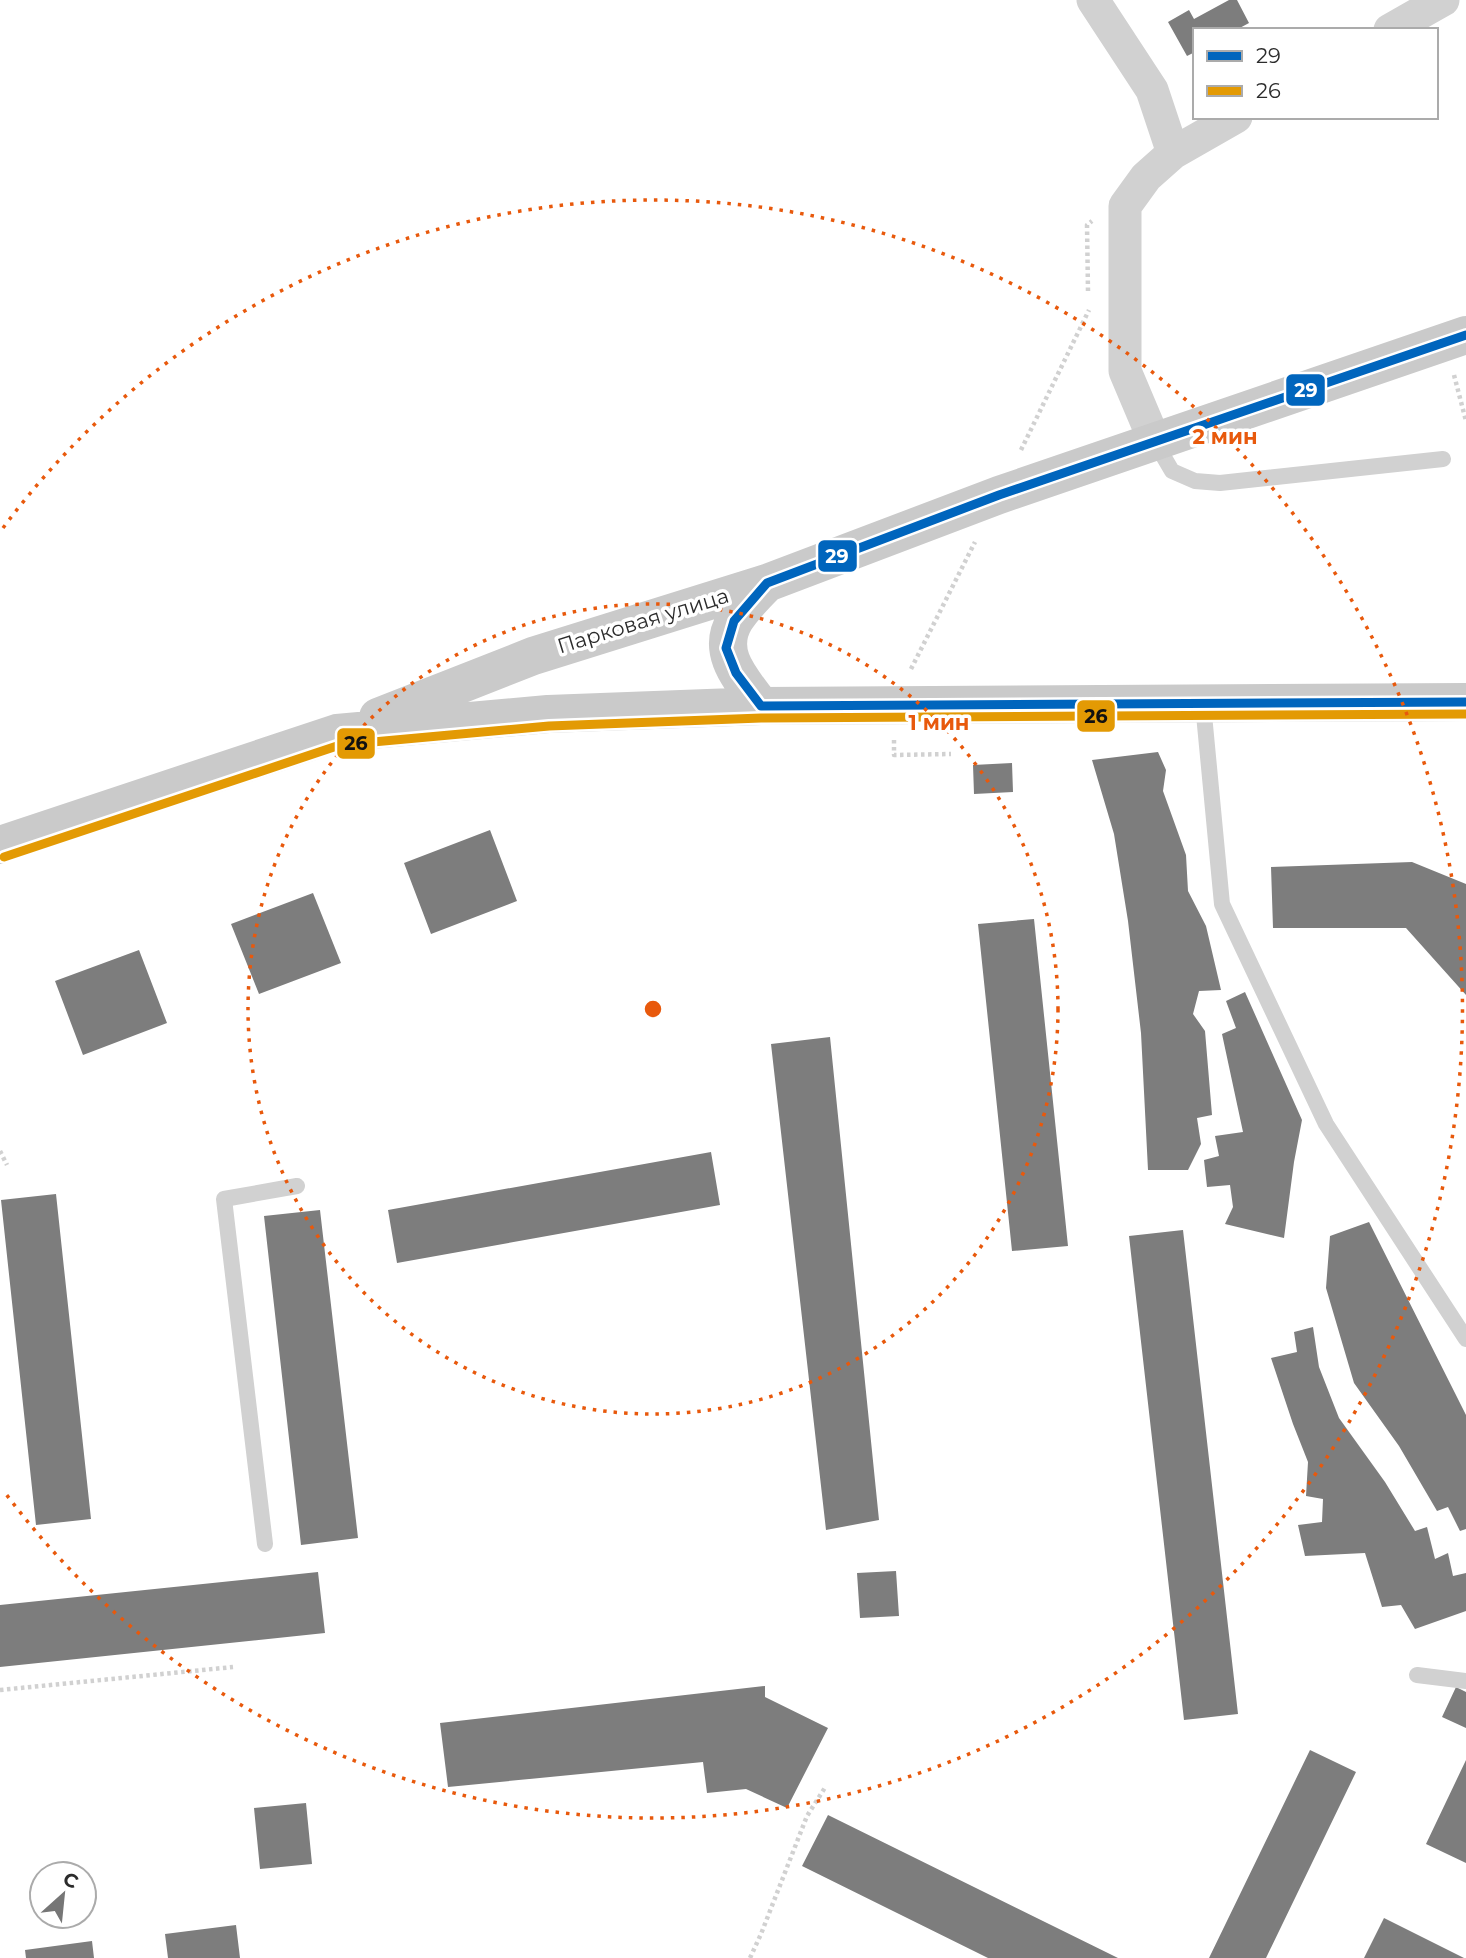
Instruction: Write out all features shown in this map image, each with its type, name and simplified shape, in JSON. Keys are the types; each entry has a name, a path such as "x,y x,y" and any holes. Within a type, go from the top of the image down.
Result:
{"main road":[{"name":"Парковая улица","path":"337,733 533,656 766,583 999,495 1466,335"},
{"path":"761,706 736,673 726,648 734,621 766,583"},
{"path":"0,845 337,733 548,714 761,706 1466,702"}],"street":[{"path":"1093,0 1152,90 1173,153"},
{"path":"1394,28 1443,0"},
{"path":"1155,442 1125,371 1125,206 1146,177 1173,153 1232,119"}],"lane":[{"path":"1155,442 1172,471 1195,481 1207,482 1443,459"},
{"path":"1203,704 1223,904 1326,1124 1466,1340"},
{"path":"265,1544 224,1199 297,1186"},
{"path":"1417,1675 1466,1681"}],"path":[{"path":"1453,372 1466,421"},
{"path":"0,1151 7,1165"},
{"path":"0,1690 233,1667"},
{"path":"750,1958 807,1816 826,1786"}],"building":[{"path":"1229,0 1237,0 1249,23 1240,28 1193,28 1193,53 1187,56 1168,22 1189,10 1194,19"},
{"path":"1158,752 1166,770 1163,791 1186,855 1188,891 1206,926 1221,990 1199,991 1193,1014 1205,1031 1212,1115 1197,1118 1201,1144 1188,1170 1148,1170 1141,1033 1128,921 1114,834 1092,760"},
{"path":"1012,763 1013,792 974,794 973,765"},
{"path":"490,830 517,901 431,934 404,863"},
{"path":"1412,862 1466,884 1466,995 1406,928 1273,928 1271,867"},
{"path":"313,893 341,963 259,994 231,924"},
{"path":"1034,919 1068,1246 1012,1251 978,924"},
{"path":"139,950 167,1023 83,1055 55,981"},
{"path":"1245,992 1302,1120 1284,1238 1225,1224 1233,1207 1230,1185 1207,1187 1204,1160 1219,1156 1215,1136 1243,1132 1222,1034 1236,1028 1226,1001"},
{"path":"830,1037 879,1520 826,1530 771,1044"},
{"path":"711,1152 720,1205 397,1263 388,1210"},
{"path":"56,1194 91,1519 36,1525 1,1200"},
{"path":"320,1210 358,1538 301,1545 264,1216"},
{"path":"1369,1222 1466,1415 1466,1529 1460,1531 1448,1507 1437,1511 1399,1446 1354,1383 1326,1288 1330,1236"},
{"path":"1183,1230 1238,1714 1184,1720 1129,1236"},
{"path":"1313,1327 1319,1367 1339,1418 1385,1482 1415,1531 1427,1527 1435,1559 1448,1553 1453,1576 1466,1573 1466,1611 1415,1629 1401,1605 1382,1607 1365,1553 1305,1556 1298,1525 1322,1522 1323,1499 1306,1496 1308,1462 1271,1358 1297,1352 1294,1332"},
{"path":"896,1571 899,1616 860,1618 857,1573"},
{"path":"318,1572 325,1633 0,1667 0,1605"},
{"path":"765,1686 765,1697 828,1728 787,1808 746,1789 707,1793 703,1762 448,1787 440,1723"},
{"path":"1456,1687 1466,1692 1466,1728 1442,1717"},
{"path":"1310,1750 1356,1772 1266,1958 1209,1958"},
{"path":"1466,1760 1466,1863 1426,1844"},
{"path":"306,1803 312,1864 260,1869 254,1808"},
{"path":"828,1815 1118,1958 988,1958 802,1866"},
{"path":"1384,1918 1464,1958 1364,1958"},
{"path":"236,1925 240,1958 168,1958 165,1934"},
{"path":"92,1941 94,1958 26,1958 25,1950"}],"transit line":[{"name":"29","path":"761,706 736,673 726,648 734,621 767,583 999,495 1466,335"},
{"name":"29","path":"761,706 1466,702"},
{"name":"26","path":"4,857 340,745 549,726 761,718 1466,714"}]}
